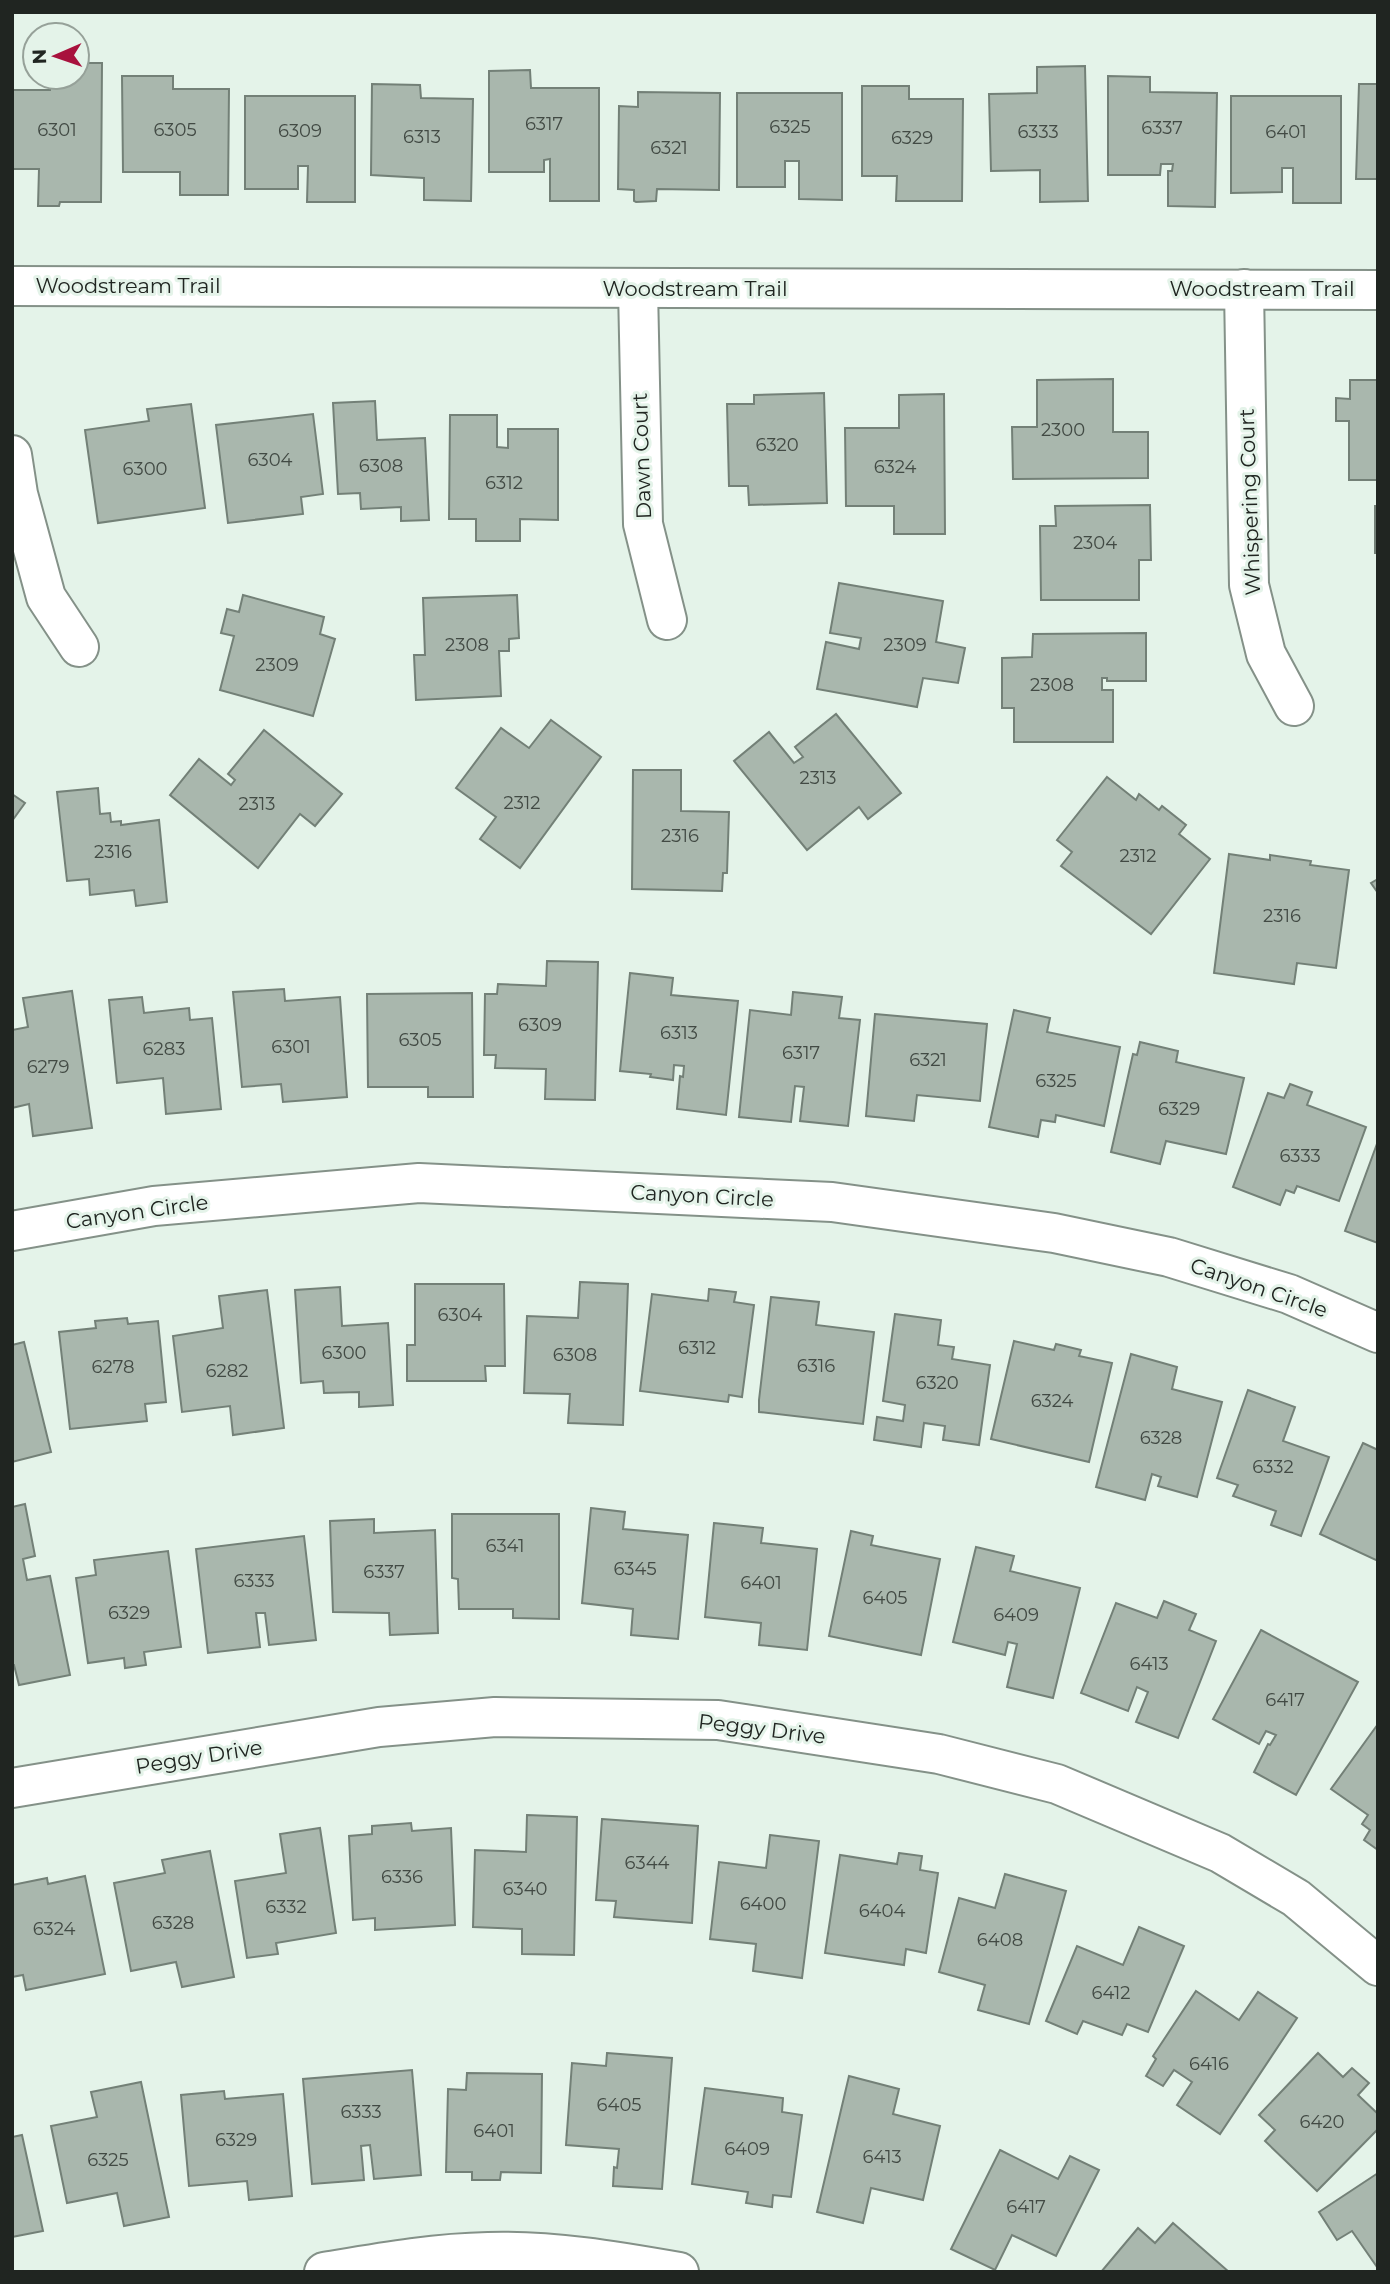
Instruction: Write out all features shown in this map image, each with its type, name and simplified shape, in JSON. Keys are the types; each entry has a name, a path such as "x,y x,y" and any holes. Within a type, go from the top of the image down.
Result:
{"street":[{"name":"Woodstream Trail","path":"12,286 1378,290"},
{"name":"Dawn Court","path":"638,289 643,524 667,620"},
{"name":"Whispering Court","path":"1244,289 1249,585 1266,654 1294,706"},
{"path":"12,455 18,494 46,597 79,647"},
{"name":"Canyon Circle","path":"12,1231 154,1206 419,1183 832,1202 1054,1233 1169,1257 1289,1294 1378,1333"},
{"name":"Peggy Drive","path":"12,1788 379,1727 495,1717 718,1720 939,1754 1057,1784 1220,1853 1296,1898 1378,1966"},
{"path":"324,2272 390,2267 488,2252 589,2256 678,2272"}],"shaded area":[{"path":"852,12 1378,12 1378,13"}],"building":[{"path":"91,63 102,63 101,202 60,202 59,206 38,206 39,169 12,169 12,90 91,91"},
{"path":"1085,66 1088,201 1040,202 1040,170 991,171 989,94 1037,93 1037,67"},
{"path":"530,70 531,88 599,88 599,201 550,201 550,159 544,160 544,172 489,172 489,71"},
{"path":"122,76 173,76 173,89 229,89 228,195 180,195 180,172 123,172"},
{"path":"1108,76 1150,77 1150,92 1217,93 1215,207 1168,206 1168,171 1172,171 1173,164 1161,164 1160,175 1108,175"},
{"path":"372,84 420,85 421,98 473,99 471,201 424,200 424,178 371,175"},
{"path":"1359,84 1378,84 1378,179 1356,179"},
{"path":"862,86 909,86 909,99 963,99 962,201 896,201 897,176 862,176"},
{"path":"638,92 720,93 719,190 657,189 656,201 636,202 634,190 618,189 619,106 638,107"},
{"path":"737,93 842,93 842,200 799,199 799,161 785,161 785,187 737,187"},
{"path":"245,96 355,96 355,202 307,202 308,166 298,166 298,189 245,189"},
{"path":"1231,96 1341,96 1341,203 1293,203 1293,168 1282,168 1282,192 1231,193"},
{"path":"1113,379 1113,432 1148,432 1148,478 1013,479 1012,427 1037,427 1037,380"},
{"path":"1350,380 1378,380 1378,480 1349,480 1349,421 1336,421 1336,398 1350,399"},
{"path":"824,393 827,503 749,505 748,486 729,486 727,404 754,404 754,395"},
{"path":"944,394 945,534 894,534 894,506 846,506 845,428 899,428 899,395"},
{"path":"375,401 377,440 425,438 429,520 401,521 401,507 361,509 360,493 338,494 333,403"},
{"path":"191,404 205,508 98,523 85,430 149,421 147,409"},
{"path":"313,414 323,494 301,497 303,514 228,523 216,425"},
{"path":"450,415 497,415 497,447 508,448 508,429 558,429 558,520 520,519 520,541 476,541 476,519 449,519"},
{"path":"1150,505 1151,560 1139,560 1139,600 1041,600 1040,526 1056,526 1055,506"},
{"path":"1375,506 1378,506 1378,553 1375,553"},
{"path":"839,583 943,601 936,642 965,648 958,683 923,678 917,707 817,689 826,642 859,649 861,638 830,633"},
{"path":"243,595 324,617 320,634 335,639 313,716 220,690 234,636 221,633 227,609 239,612"},
{"path":"517,595 519,638 509,639 509,651 499,651 501,696 416,700 414,655 425,655 423,598"},
{"path":"1146,633 1146,681 1107,681 1107,678 1102,678 1102,690 1113,690 1113,742 1014,742 1014,708 1002,708 1002,658 1032,657 1033,634"},
{"path":"836,714 901,793 868,819 859,807 807,850 734,761 769,732 794,763 803,757 795,747"},
{"path":"551,720 601,757 520,868 480,839 496,817 456,788 501,728 529,748"},
{"path":"264,730 342,794 315,826 300,814 258,868 170,795 199,759 231,785 235,780 228,774"},
{"path":"633,770 681,770 681,811 729,812 727,873 723,873 722,891 632,889"},
{"path":"1107,777 1136,800 1139,794 1159,810 1162,806 1186,825 1179,834 1210,859 1151,934 1061,866 1072,852 1057,840"},
{"path":"98,788 100,814 110,813 111,822 121,821 121,825 159,820 167,902 136,906 134,890 90,895 89,879 67,881 57,792"},
{"path":"12,794 25,803 12,821"},
{"path":"1229,854 1270,860 1270,855 1311,861 1310,865 1349,870 1336,968 1297,963 1294,984 1214,973"},
{"path":"1378,879 1378,893 1371,883"},
{"path":"547,961 598,962 595,1100 545,1099 546,1069 495,1068 496,1055 484,1055 485,994 497,994 498,984 546,986"},
{"path":"630,973 673,978 671,995 738,1001 726,1115 677,1109 680,1076 683,1077 684,1066 674,1065 673,1080 650,1077 651,1074 620,1071"},
{"path":"284,989 285,1001 340,997 347,1097 283,1102 281,1084 242,1087 233,992"},
{"path":"72,991 92,1128 33,1136 29,1104 12,1108 12,1030 28,1027 23,998"},
{"path":"793,992 842,997 839,1018 860,1020 848,1126 800,1121 804,1087 795,1086 791,1122 739,1117 750,1010 791,1015"},
{"path":"472,993 473,1097 428,1097 428,1087 368,1087 367,994"},
{"path":"142,997 144,1013 189,1008 190,1020 212,1018 221,1109 166,1114 163,1078 117,1083 109,1000"},
{"path":"1014,1010 1050,1018 1047,1032 1120,1047 1104,1126 1056,1115 1055,1122 1041,1120 1038,1137 989,1127"},
{"path":"875,1014 987,1024 980,1101 917,1095 914,1121 866,1116"},
{"path":"1140,1042 1178,1051 1176,1062 1244,1078 1226,1154 1166,1141 1160,1164 1111,1152 1133,1054 1137,1055"},
{"path":"1290,1084 1312,1092 1307,1105 1366,1127 1339,1201 1297,1186 1294,1193 1286,1190 1280,1205 1233,1187 1268,1093 1284,1098"},
{"path":"1378,1141 1378,1243 1345,1231"},
{"path":"580,1282 628,1284 623,1425 568,1423 570,1394 524,1393 527,1316 578,1318"},
{"path":"415,1284 504,1284 505,1366 485,1366 486,1381 407,1381 407,1345 415,1345"},
{"path":"340,1287 342,1326 388,1323 393,1405 359,1407 359,1392 324,1393 323,1381 301,1383 295,1290"},
{"path":"709,1289 736,1292 734,1302 754,1305 742,1397 729,1395 728,1402 640,1391 652,1294 708,1301"},
{"path":"267,1290 284,1428 233,1435 230,1406 182,1412 173,1336 223,1328 219,1296"},
{"path":"771,1297 819,1302 816,1325 874,1332 863,1424 759,1412"},
{"path":"895,1314 941,1320 938,1345 954,1347 952,1359 990,1365 979,1445 943,1440 945,1426 924,1423 921,1447 874,1440 877,1417 903,1421 905,1405 883,1401"},
{"path":"127,1318 128,1324 158,1321 166,1402 145,1404 147,1421 70,1429 59,1332 96,1328 95,1321"},
{"path":"1014,1341 1054,1350 1056,1344 1081,1350 1079,1356 1112,1363 1089,1462 991,1439"},
{"path":"24,1342 51,1452 12,1462 12,1345"},
{"path":"1131,1354 1177,1367 1172,1389 1222,1402 1197,1497 1158,1486 1161,1477 1152,1474 1145,1500 1096,1487"},
{"path":"1248,1390 1295,1407 1283,1441 1329,1457 1301,1536 1271,1525 1276,1511 1233,1496 1238,1485 1217,1478"},
{"path":"1363,1443 1378,1450 1378,1561 1320,1534"},
{"path":"25,1504 35,1556 23,1559 27,1580 50,1576 70,1675 19,1685 12,1665 12,1507"},
{"path":"591,1508 625,1512 623,1529 688,1535 678,1639 631,1635 633,1609 582,1603"},
{"path":"452,1514 559,1514 559,1619 513,1618 513,1609 459,1609 458,1579 452,1578"},
{"path":"374,1519 374,1533 435,1530 438,1633 390,1635 389,1613 333,1612 330,1521"},
{"path":"714,1523 763,1528 761,1543 817,1549 807,1650 759,1645 761,1623 705,1617"},
{"path":"851,1531 873,1536 871,1545 940,1559 921,1655 829,1636"},
{"path":"304,1536 316,1640 269,1645 265,1613 256,1613 260,1647 208,1653 196,1549"},
{"path":"976,1547 1014,1556 1010,1571 1080,1588 1053,1698 1007,1687 1017,1644 1008,1642 1005,1655 953,1642"},
{"path":"168,1551 181,1647 144,1652 146,1665 125,1668 124,1658 88,1663 76,1578 96,1575 94,1560"},
{"path":"1164,1601 1196,1614 1189,1630 1216,1641 1178,1738 1136,1722 1148,1692 1137,1687 1128,1711 1081,1693 1116,1603 1157,1618"},
{"path":"1261,1630 1358,1682 1296,1795 1254,1772 1268,1744 1270,1745 1276,1735 1266,1731 1259,1744 1213,1719"},
{"path":"1378,1724 1378,1850 1364,1840 1370,1830 1362,1824 1368,1815 1331,1789"},
{"path":"527,1815 577,1817 574,1955 522,1954 522,1929 473,1927 475,1850 526,1852"},
{"path":"602,1819 698,1826 692,1923 614,1917 616,1901 596,1900"},
{"path":"411,1823 412,1831 451,1828 455,1925 375,1930 375,1918 353,1920 349,1836 372,1834 372,1826"},
{"path":"320,1828 336,1933 276,1943 278,1954 247,1958 235,1881 286,1873 280,1834"},
{"path":"770,1835 819,1841 802,1978 753,1971 756,1944 710,1939 719,1862 766,1868"},
{"path":"210,1851 234,1977 182,1987 176,1962 131,1971 114,1883 165,1873 162,1860"},
{"path":"899,1853 922,1856 920,1870 938,1873 926,1953 906,1949 904,1965 825,1953 840,1855 897,1864"},
{"path":"1005,1874 1066,1891 1029,2024 978,2010 985,1985 939,1972 959,1898 995,1908"},
{"path":"85,1876 105,1974 26,1990 23,1975 12,1977 12,1885 47,1878 48,1884"},
{"path":"1139,1927 1184,1946 1148,2032 1127,2024 1122,2035 1083,2021 1077,2034 1046,2021 1077,1946 1123,1965"},
{"path":"1196,1991 1239,2020 1258,1992 1297,2018 1220,2134 1177,2105 1192,2082 1174,2070 1163,2086 1146,2076 1156,2059 1153,2056"},
{"path":"607,2053 672,2058 662,2189 613,2186 619,2149 566,2145 572,2063 606,2066"},
{"path":"1318,2053 1343,2077 1352,2068 1369,2083 1358,2095 1378,2114 1378,2129 1317,2191 1265,2141 1275,2130 1259,2115"},
{"path":"412,2070 421,2175 374,2179 370,2145 361,2146 364,2180 312,2184 303,2079"},
{"path":"467,2073 542,2074 541,2173 501,2172 500,2180 472,2180 472,2172 446,2172 448,2089 466,2090"},
{"path":"849,2076 899,2089 893,2114 940,2126 923,2200 871,2188 863,2223 817,2212"},
{"path":"141,2082 169,2217 124,2226 117,2193 67,2203 51,2126 97,2117 91,2092"},
{"path":"705,2088 783,2098 782,2112 802,2115 791,2197 773,2195 772,2207 746,2203 748,2192 692,2184"},
{"path":"224,2091 225,2099 283,2094 292,2196 249,2200 247,2181 189,2186 181,2095"},
{"path":"22,2135 43,2231 12,2237 12,2137"},
{"path":"1000,2150 1058,2179 1070,2156 1099,2170 1056,2256 1012,2235 995,2270 951,2249"},
{"path":"1378,2173 1377,2267 1352,2231 1337,2240 1319,2212"},
{"path":"1173,2223 1229,2272 1101,2272 1138,2228 1155,2243"}]}
